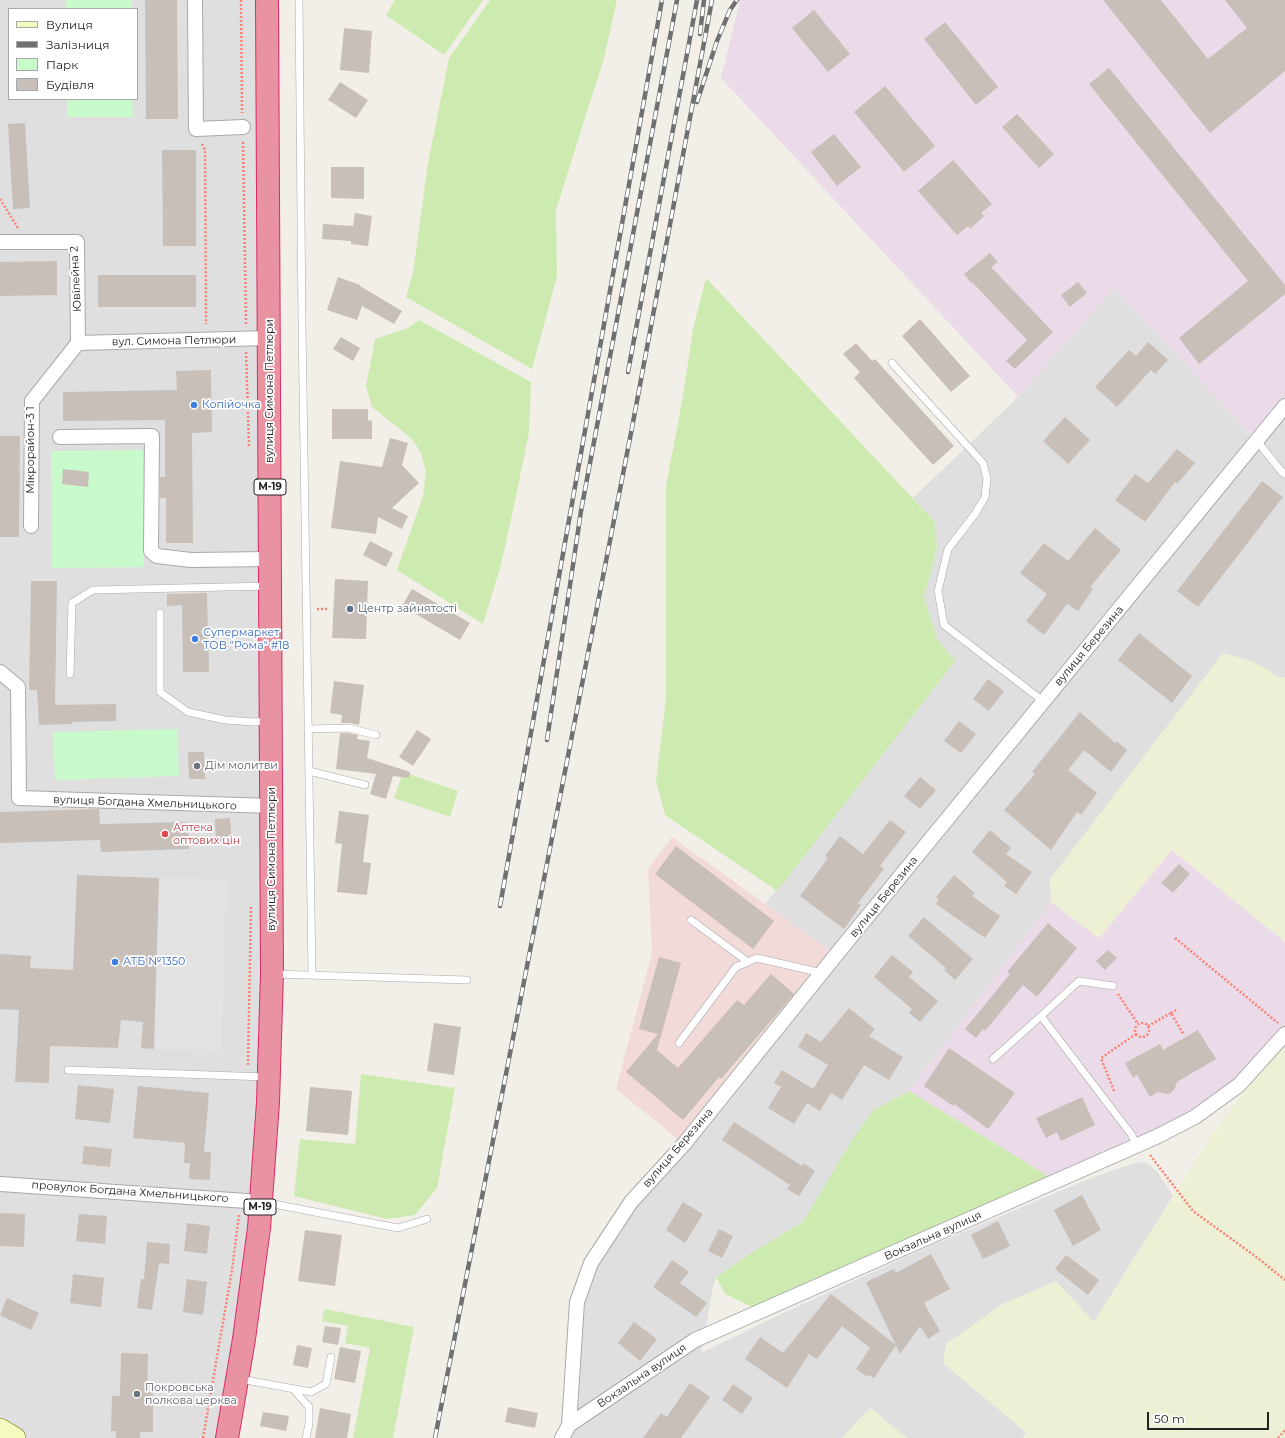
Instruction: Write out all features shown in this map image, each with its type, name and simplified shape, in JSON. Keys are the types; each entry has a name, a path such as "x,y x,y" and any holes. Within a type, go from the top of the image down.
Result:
{"highway":[{"name":"вулиця Симона Петлюри","path":"267,0 269,338 261,559 271,586 272,974"},
{"name":"М-19","path":"227,1438 238,1379 258,1236 268,1077 272,974"}],"street":[{"path":"195,0 196,129 243,127"},
{"name":"Ювілейна 2","path":"0,242 77,242 78,343"},
{"name":"вул. Симона Петлюри","path":"78,343 269,338"},
{"name":"Мікрорайон-3 1","path":"31,526 32,400 78,343"},
{"name":"вулиця Березина","path":"570,1425 576,1302 591,1263 630,1202 684,1144 1285,406"},
{"path":"60,437 152,436 152,551 157,556 191,560 261,559"},
{"name":"вулиця Богдана Хмельницького","path":"0,672 18,687 19,798 272,806"},
{"name":"Вокзальна вулиця","path":"570,1425 695,1340 1137,1146 1194,1117 1239,1086 1282,1029"},
{"name":"провулок Богдана Хмельницького","path":"0,1184 261,1202"},
{"path":"562,1438 570,1425"},
{"path":"0,1429 15,1438"}],"lane":[{"path":"299,0 312,975"},
{"path":"892,363 984,463 987,479 985,497 975,514 948,549 938,592 944,625 1043,702"},
{"path":"1257,441 1285,474"},
{"path":"70,674 72,603 93,590 271,586"},
{"path":"160,613 160,692 188,712 225,720 254,722 272,721"},
{"path":"308,729 349,728 376,735"},
{"path":"309,771 365,785"},
{"path":"691,920 748,962"},
{"path":"680,1043 736,967 757,958 822,973"},
{"path":"272,974 467,980"},
{"path":"993,1059 1079,981 1113,986"},
{"path":"1040,1016 1131,1134 1137,1146"},
{"path":"68,1070 268,1077"},
{"path":"261,1202 398,1228 427,1219"},
{"path":"238,1379 311,1392 326,1384 331,1357"},
{"path":"294,1390 308,1407 309,1424 306,1438"}],"path":[{"path":"196,129 205,150 206,340"},
{"path":"0,199 28,242"},
{"path":"1175,938 1282,1029"},
{"path":"1113,986 1138,1024"},
{"path":"1148,1026 1178,1009"},
{"path":"1171,1012 1184,1035"},
{"path":"1144,1023 1148,1026 1149,1030 1146,1036 1140,1037 1134,1030 1138,1024 1144,1023"},
{"path":"1115,1092 1101,1058 1136,1034"},
{"path":"1137,1146 1153,1157 1194,1211 1285,1280"},
{"path":"1278,1438 1285,1430"}],"shaded area":[{"path":"0,0 267,0 268,1102 227,1438 15,1438 0,1429"},
{"path":"740,0 1285,0 1285,406 1257,441 1114,288 1018,397 721,78"},
{"path":"1114,288 1257,441 1285,406 1285,677 1279,677 1252,661 1050,879 1051,902 909,1091 872,1111 803,1222 759,1248 716,1277 701,1353 777,1316 928,1247 1086,1180 1137,1162 1147,1163 1158,1173 1173,1196 1094,1322 943,1363 1026,1432 1023,1438 907,1438 870,1408 842,1438 562,1438 577,1302 591,1263 836,955 765,904 955,661 937,639 924,597 937,548 935,522 913,498 1018,397"},
{"path":"672,837 836,955 684,1144 616,1089 652,953 648,869"},
{"path":"1172,850 1285,942 1285,1034 1195,1117 1056,1181 909,1091 1051,902 1099,938"},
{"path":"159,878 227,880 222,1051 154,1049"}],"green space":[{"path":"66,0 132,0 132,8 66,8"},
{"path":"395,0 483,0 444,55 386,15"},
{"path":"490,0 617,0 604,58 556,210 557,276 532,369 406,297 413,273 428,163 449,58"},
{"path":"67,100 132,100 133,117 67,117"},
{"path":"706,278 935,522 937,548 924,597 937,639 955,661 777,891 665,815 656,781 666,698 666,486 683,396 693,329"},
{"path":"419,320 531,382 529,432 501,565 483,624 397,570 423,496 426,472 421,453 412,439 372,407 366,386 375,339 408,328"},
{"path":"143,450 144,567 52,568 51,451"},
{"path":"1223,653 1252,661 1279,677 1285,677 1285,942 1172,850 1099,938 1051,902 1050,879"},
{"path":"177,729 179,776 55,780 53,732"},
{"path":"403,772 458,791 450,817 394,798"},
{"path":"1285,1035 1285,1438 1023,1438 1026,1432 943,1363 946,1344 1001,1305 1056,1281 1094,1322 1208,1141"},
{"path":"361,1074 455,1088 437,1188 415,1215 387,1219 294,1196 300,1139 355,1144"},
{"path":"909,1091 1056,1181 761,1311 725,1294 716,1277 759,1248 803,1222 852,1140 872,1111"},
{"path":"324,1309 414,1327 393,1438 353,1438 370,1348 345,1343 348,1326 322,1321"},
{"path":"870,1408 907,1438 842,1438"}],"building":[{"path":"145,0 177,0 178,119 146,119"},
{"path":"1103,0 1161,0 1208,59 1247,28 1225,0 1285,0 1285,71 1210,133"},
{"path":"814,10 850,54 828,72 792,28"},
{"path":"945,22 998,87 976,105 924,39"},
{"path":"344,28 372,31 369,73 340,70"},
{"path":"1109,68 1285,285 1285,294 1199,364 1179,338 1248,281 1089,84"},
{"path":"340,82 368,100 356,118 328,100"},
{"path":"885,86 935,146 904,172 854,112"},
{"path":"1017,114 1054,154 1039,168 1002,127"},
{"path":"25,123 30,208 13,209 8,124"},
{"path":"834,134 861,167 837,186 811,152"},
{"path":"162,150 196,150 196,246 163,246"},
{"path":"953,160 992,204 981,213 984,216 970,229 968,226 957,235 918,191"},
{"path":"331,167 364,167 364,199 331,198"},
{"path":"355,213 372,216 368,246 351,244 351,241 322,239 323,224 353,226"},
{"path":"990,253 998,262 991,267 1053,332 1015,369 1006,361 1027,340 964,274"},
{"path":"57,261 57,295 0,296 0,262"},
{"path":"98,275 196,275 196,307 98,307"},
{"path":"338,277 360,285 402,311 394,324 362,306 357,320 327,310"},
{"path":"1078,282 1087,293 1070,307 1061,295"},
{"path":"920,319 970,376 951,392 902,336"},
{"path":"341,337 360,348 353,361 333,349"},
{"path":"1148,342 1168,360 1155,374 1151,370 1117,407 1095,387 1129,350 1136,356"},
{"path":"856,343 872,361 875,359 954,446 933,465 854,378 860,372 843,354"},
{"path":"211,370 212,432 192,433 193,543 166,543 166,498 160,498 160,477 165,477 165,420 63,421 63,392 177,390 176,371"},
{"path":"332,409 368,409 368,420 372,421 372,439 332,439"},
{"path":"1065,417 1090,440 1068,464 1043,441"},
{"path":"0,436 20,436 19,537 0,537"},
{"path":"390,438 408,443 402,465 419,483 392,508 408,516 402,529 378,517 376,534 331,528 340,461 382,467"},
{"path":"1177,449 1195,463 1177,484 1175,482 1145,522 1115,500 1135,474 1148,483"},
{"path":"63,469 89,472 88,487 62,484"},
{"path":"1262,481 1283,497 1198,607 1177,591"},
{"path":"1095,528 1121,550 1090,587 1093,589 1078,611 1067,604 1044,635 1026,621 1047,594 1020,573 1044,543 1068,561"},
{"path":"370,541 393,553 386,567 363,555"},
{"name":"Центр зайнятості","path":"335,579 368,581 366,639 332,638"},
{"path":"31,581 57,581 55,705 116,704 116,721 72,722 72,724 39,725 37,690 29,690"},
{"path":"412,589 470,623 460,640 402,606"},
{"name":"Супермаркет ТОВ \"Рома\" #18","path":"207,593 209,672 183,672 182,605 167,606 167,594"},
{"path":"1139,633 1192,676 1172,703 1118,660"},
{"path":"988,679 1004,691 989,711 973,699"},
{"path":"334,681 364,685 359,725 341,723 342,715 330,713"},
{"path":"1080,712 1115,743 1116,741 1127,750 1111,772 1084,750 1068,770 1097,793 1081,815 1077,812 1051,850 1004,810 1035,774 1032,772"},
{"path":"959,721 976,734 961,753 944,741"},
{"path":"417,730 431,739 413,766 399,757"},
{"path":"340,733 358,735 357,739 370,741 367,758 410,772 409,778 393,776 386,799 370,794 376,774 336,769"},
{"name":"Дім молитви","path":"188,752 204,752 205,779 189,779"},
{"path":"920,777 936,790 920,809 904,796"},
{"path":"99,809 100,824 188,822 189,849 101,852 100,840 0,843 0,812"},
{"path":"339,811 369,815 363,862 371,863 367,895 337,892 342,844 335,843"},
{"path":"230,818 232,841 216,841 215,819"},
{"path":"890,820 906,832 880,866 884,869 858,903 861,905 844,929 800,896 828,858 825,856 840,836 863,854"},
{"path":"990,830 1011,848 1006,854 1032,872 1016,894 1004,886 1007,882 972,852"},
{"path":"676,846 774,921 753,949 655,874"},
{"path":"1179,864 1190,874 1173,893 1161,883"},
{"name":"АТБ №1350","path":"77,875 159,878 154,1049 141,1048 143,1022 121,1020 118,1048 50,1046 49,1083 15,1082 19,1010 0,1009 0,954 31,956 30,968 73,970"},
{"path":"954,875 975,893 972,896 1000,916 985,938 936,904 939,900 936,897"},
{"path":"924,917 973,959 955,980 944,970 946,968 908,936"},
{"path":"1048,923 1077,948 1037,997 1023,985 985,1031 983,1029 976,1038 965,1029 1010,974 1007,972"},
{"path":"1108,950 1117,958 1105,970 1096,961"},
{"path":"892,955 913,972 909,977 938,1001 920,1022 909,1013 912,1009 874,977"},
{"path":"659,957 681,963 657,1050 678,1068 737,1000 744,1005 771,974 794,994 721,1079 719,1077 683,1120 626,1072 658,1034 639,1029"},
{"path":"849,1008 875,1029 869,1036 903,1057 889,1080 864,1065 842,1100 831,1093 820,1111 807,1103 794,1124 768,1108 781,1087 774,1083 782,1070 813,1089 828,1065 798,1047 806,1033 821,1042"},
{"path":"434,1023 461,1027 454,1075 427,1071"},
{"path":"1198,1030 1216,1059 1177,1082 1171,1093 1166,1094 1158,1092 1150,1097 1137,1075 1133,1078 1125,1063 1160,1044 1163,1050"},
{"path":"949,1048 1015,1093 988,1129 954,1104 953,1106 924,1086"},
{"path":"78,1085 114,1089 110,1123 75,1119"},
{"path":"138,1086 209,1093 204,1152 211,1152 210,1180 189,1179 190,1163 184,1163 185,1143 133,1138"},
{"path":"310,1087 352,1091 348,1135 306,1131"},
{"path":"1082,1097 1095,1125 1061,1141 1057,1132 1046,1138 1036,1118"},
{"path":"734,1122 802,1166 803,1163 815,1171 799,1196 787,1189 790,1185 722,1140"},
{"path":"84,1146 112,1149 110,1167 82,1164"},
{"path":"1082,1195 1101,1230 1073,1246 1054,1210"},
{"path":"683,1202 703,1214 685,1243 666,1230"},
{"path":"0,1213 25,1214 24,1247 0,1246"},
{"path":"79,1214 107,1216 105,1244 76,1241"},
{"path":"998,1221 1010,1246 983,1259 971,1235"},
{"path":"187,1223 210,1226 207,1254 184,1251"},
{"path":"719,1229 733,1236 722,1258 708,1251"},
{"path":"305,1230 342,1235 335,1286 298,1281"},
{"path":"147,1242 170,1244 169,1264 159,1263 152,1310 137,1308 141,1279 144,1279"},
{"path":"931,1254 950,1289 924,1303 940,1331 928,1339 920,1326 900,1354 866,1282 894,1269 896,1273"},
{"path":"1066,1255 1099,1280 1088,1295 1055,1269"},
{"path":"672,1260 689,1272 680,1283 707,1303 696,1317 653,1287"},
{"path":"73,1274 104,1278 101,1307 70,1303"},
{"path":"187,1279 207,1282 203,1315 183,1312"},
{"path":"831,1294 896,1345 874,1378 869,1375 868,1377 856,1369 870,1348 842,1326 817,1359 809,1354 787,1388 745,1359 760,1337 783,1353"},
{"path":"7,1298 39,1313 31,1330 0,1315"},
{"path":"634,1322 657,1339 640,1361 618,1343"},
{"path":"325,1326 341,1328 338,1345 322,1342"},
{"path":"297,1345 312,1348 308,1368 293,1365"},
{"path":"340,1347 361,1351 355,1383 334,1379"},
{"name":"Покровська полкова церква","path":"121,1353 148,1354 147,1392 153,1392 153,1432 140,1432 140,1438 116,1438 116,1431 111,1431 112,1396 120,1396"},
{"path":"690,1383 710,1397 681,1438 643,1438 661,1413 667,1417"},
{"path":"733,1384 753,1398 742,1414 722,1400"},
{"path":"508,1407 538,1413 535,1428 505,1422"},
{"path":"320,1408 351,1414 347,1438 315,1438"},
{"path":"263,1412 289,1416 286,1431 260,1426"}],"railway":[{"path":"500,906 662,0"},
{"path":"547,740 581,511 677,0"},
{"path":"628,372 697,0"},
{"path":"700,34 704,0"},
{"path":"435,1438 631,433 712,0"},
{"path":"697,102 717,41 730,10 737,0"}],"place":[{"name":"Копійочка","path":"194,405"},
{"name":"Центр зайнятості","path":"350,609"},
{"name":"Супермаркет ТОВ \"Рома\" #18","path":"195,639"},
{"name":"Дім молитви","path":"197,766"},
{"name":"Аптека оптових цін","path":"165,834"},
{"name":"АТБ №1350","path":"115,962"},
{"name":"Покровська полкова церква","path":"137,1394"}]}
